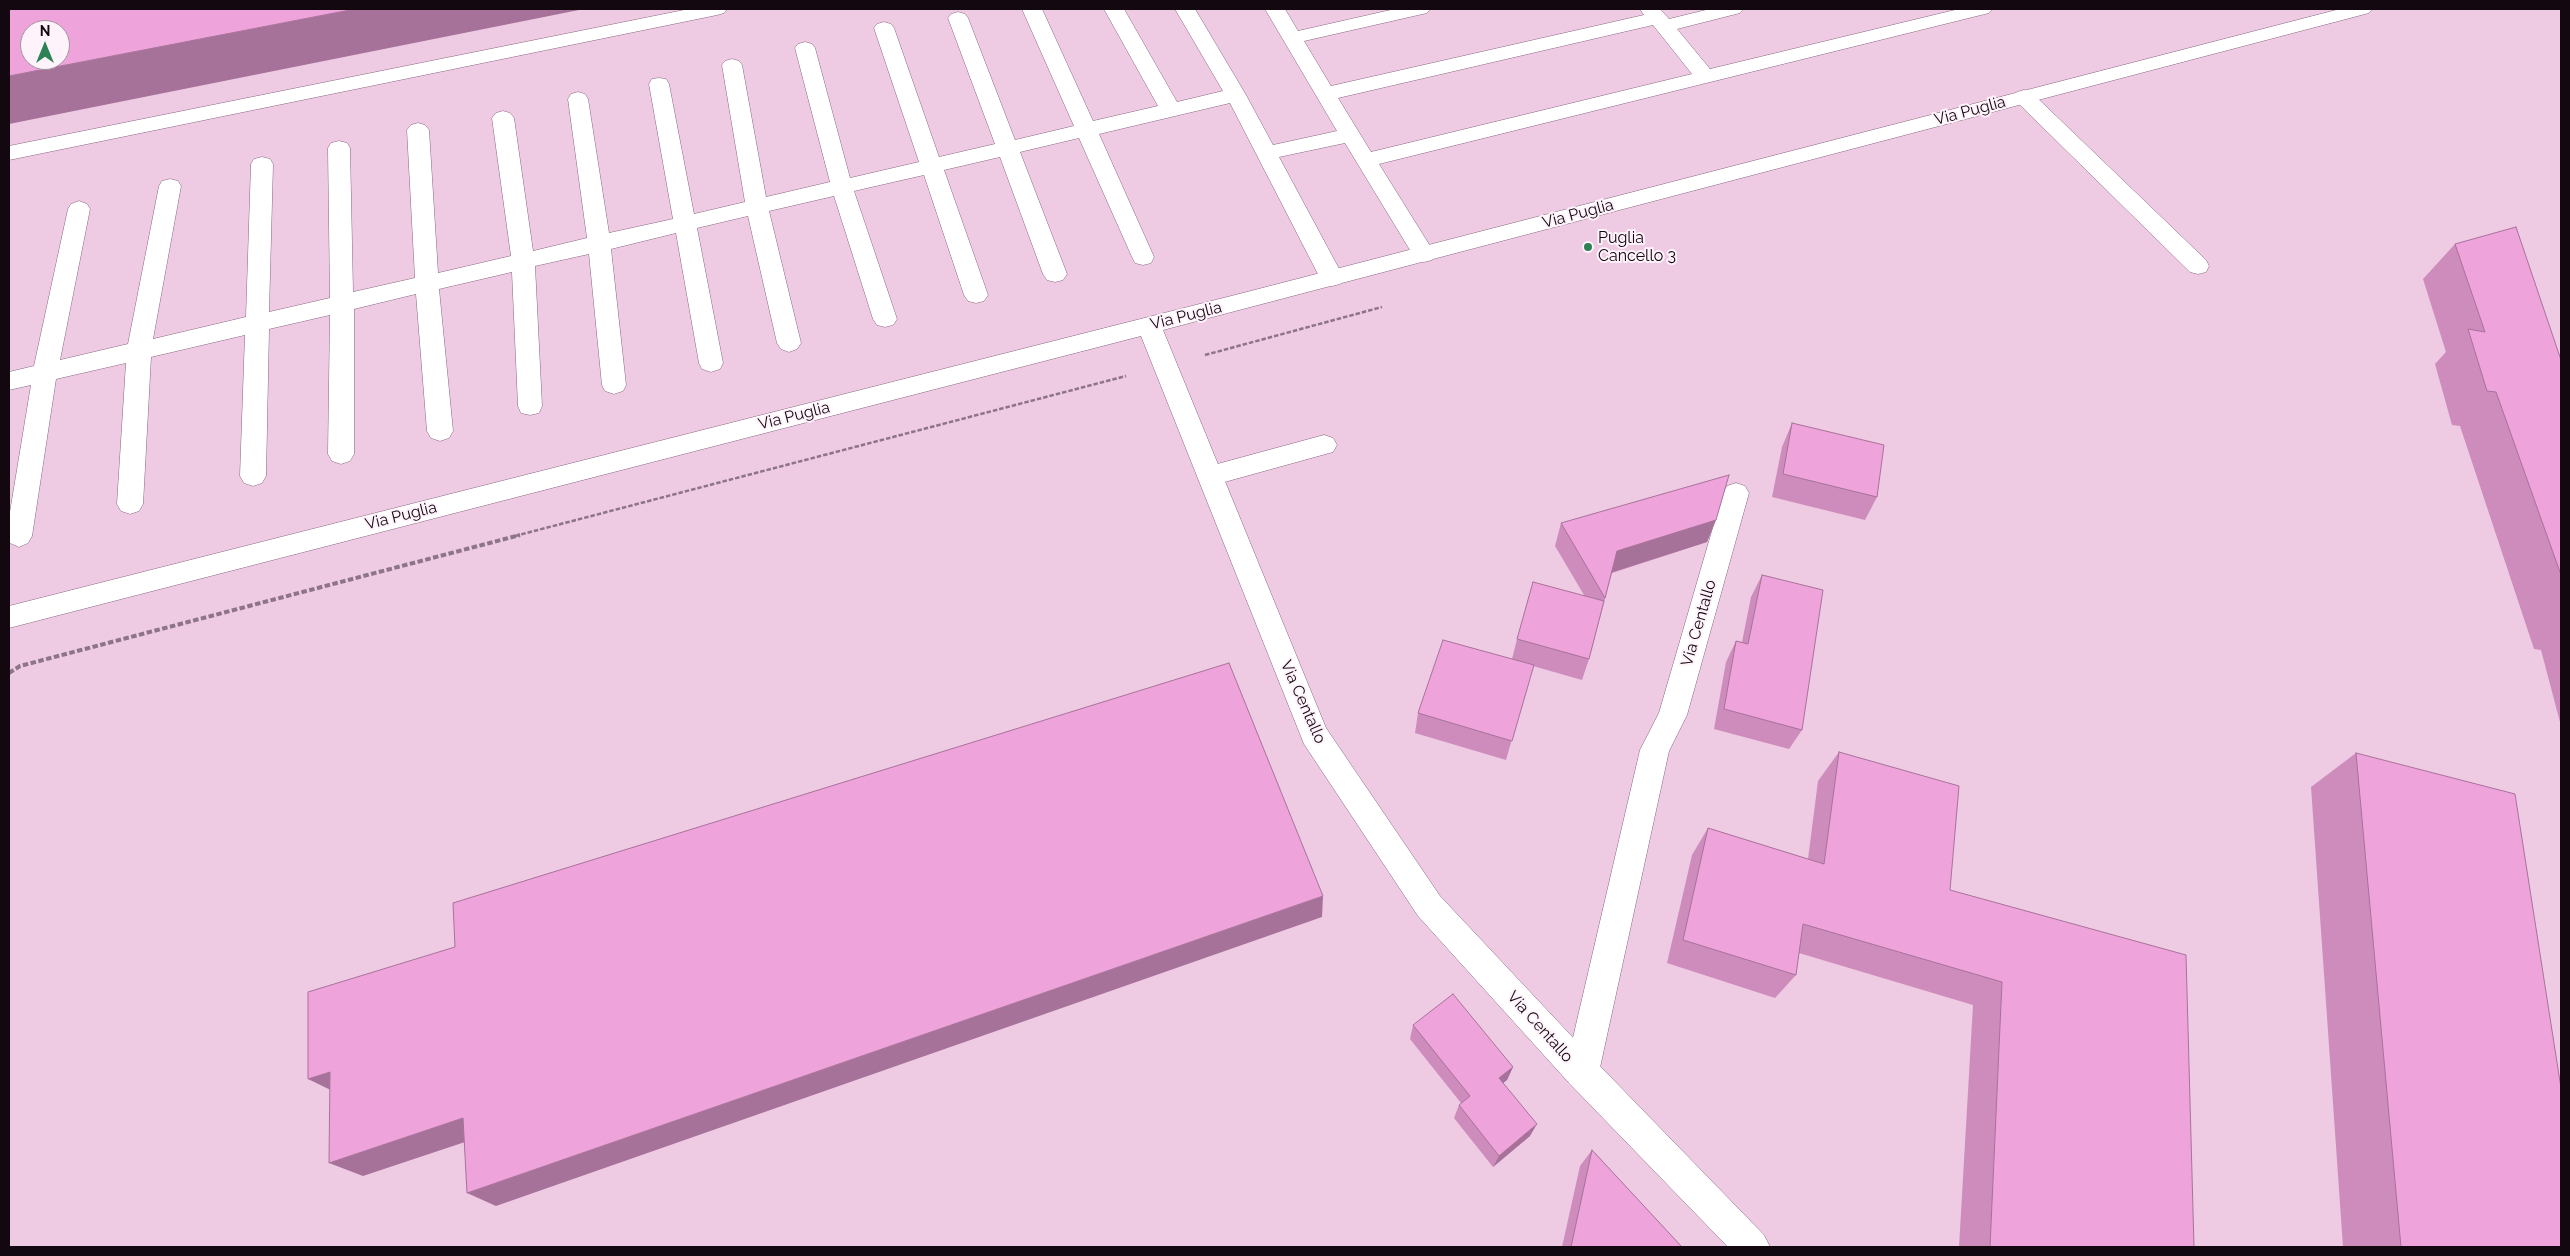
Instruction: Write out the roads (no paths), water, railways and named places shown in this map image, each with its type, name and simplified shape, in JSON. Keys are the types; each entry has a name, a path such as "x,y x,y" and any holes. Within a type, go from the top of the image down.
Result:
{"street":[{"path":"9,153 717,9"},
{"path":"1032,9 1143,257"},
{"path":"1114,9 1171,110"},
{"path":"1185,9 1236,95 1332,278"},
{"path":"1275,9 1424,254"},
{"path":"1292,38 1420,9"},
{"path":"1325,94 1657,17 1733,9"},
{"path":"1366,160 1982,9"},
{"name":"Via Puglia","path":"9,616 1149,326 2362,9"},
{"path":"1657,17 1706,77"},
{"path":"958,18 1055,274"},
{"path":"884,28 976,295"},
{"path":"805,48 842,187 885,319"},
{"path":"732,65 757,207 789,343"},
{"path":"659,84 711,363"},
{"path":"9,381 1236,95"},
{"path":"2024,97 2198,266"},
{"path":"578,99 599,243 614,385"},
{"path":"503,118 523,261 530,406"},
{"path":"418,130 427,283 440,431"},
{"path":"1267,153 1350,135"},
{"path":"339,148 342,303 341,454"},
{"path":"253,476 262,164"},
{"path":"130,504 139,350 170,186"},
{"path":"19,536 45,372 78,208"},
{"name":"Via Centallo","path":"1149,326 1314,735 1430,906 1582,1072 1752,1247"},
{"path":"1210,476 1324,445"},
{"name":"Via Centallo","path":"1582,1072 1654,750 1673,716 1736,493"}],"place":[{"name":"Puglia Cancello 3","path":"1588,247"}]}
